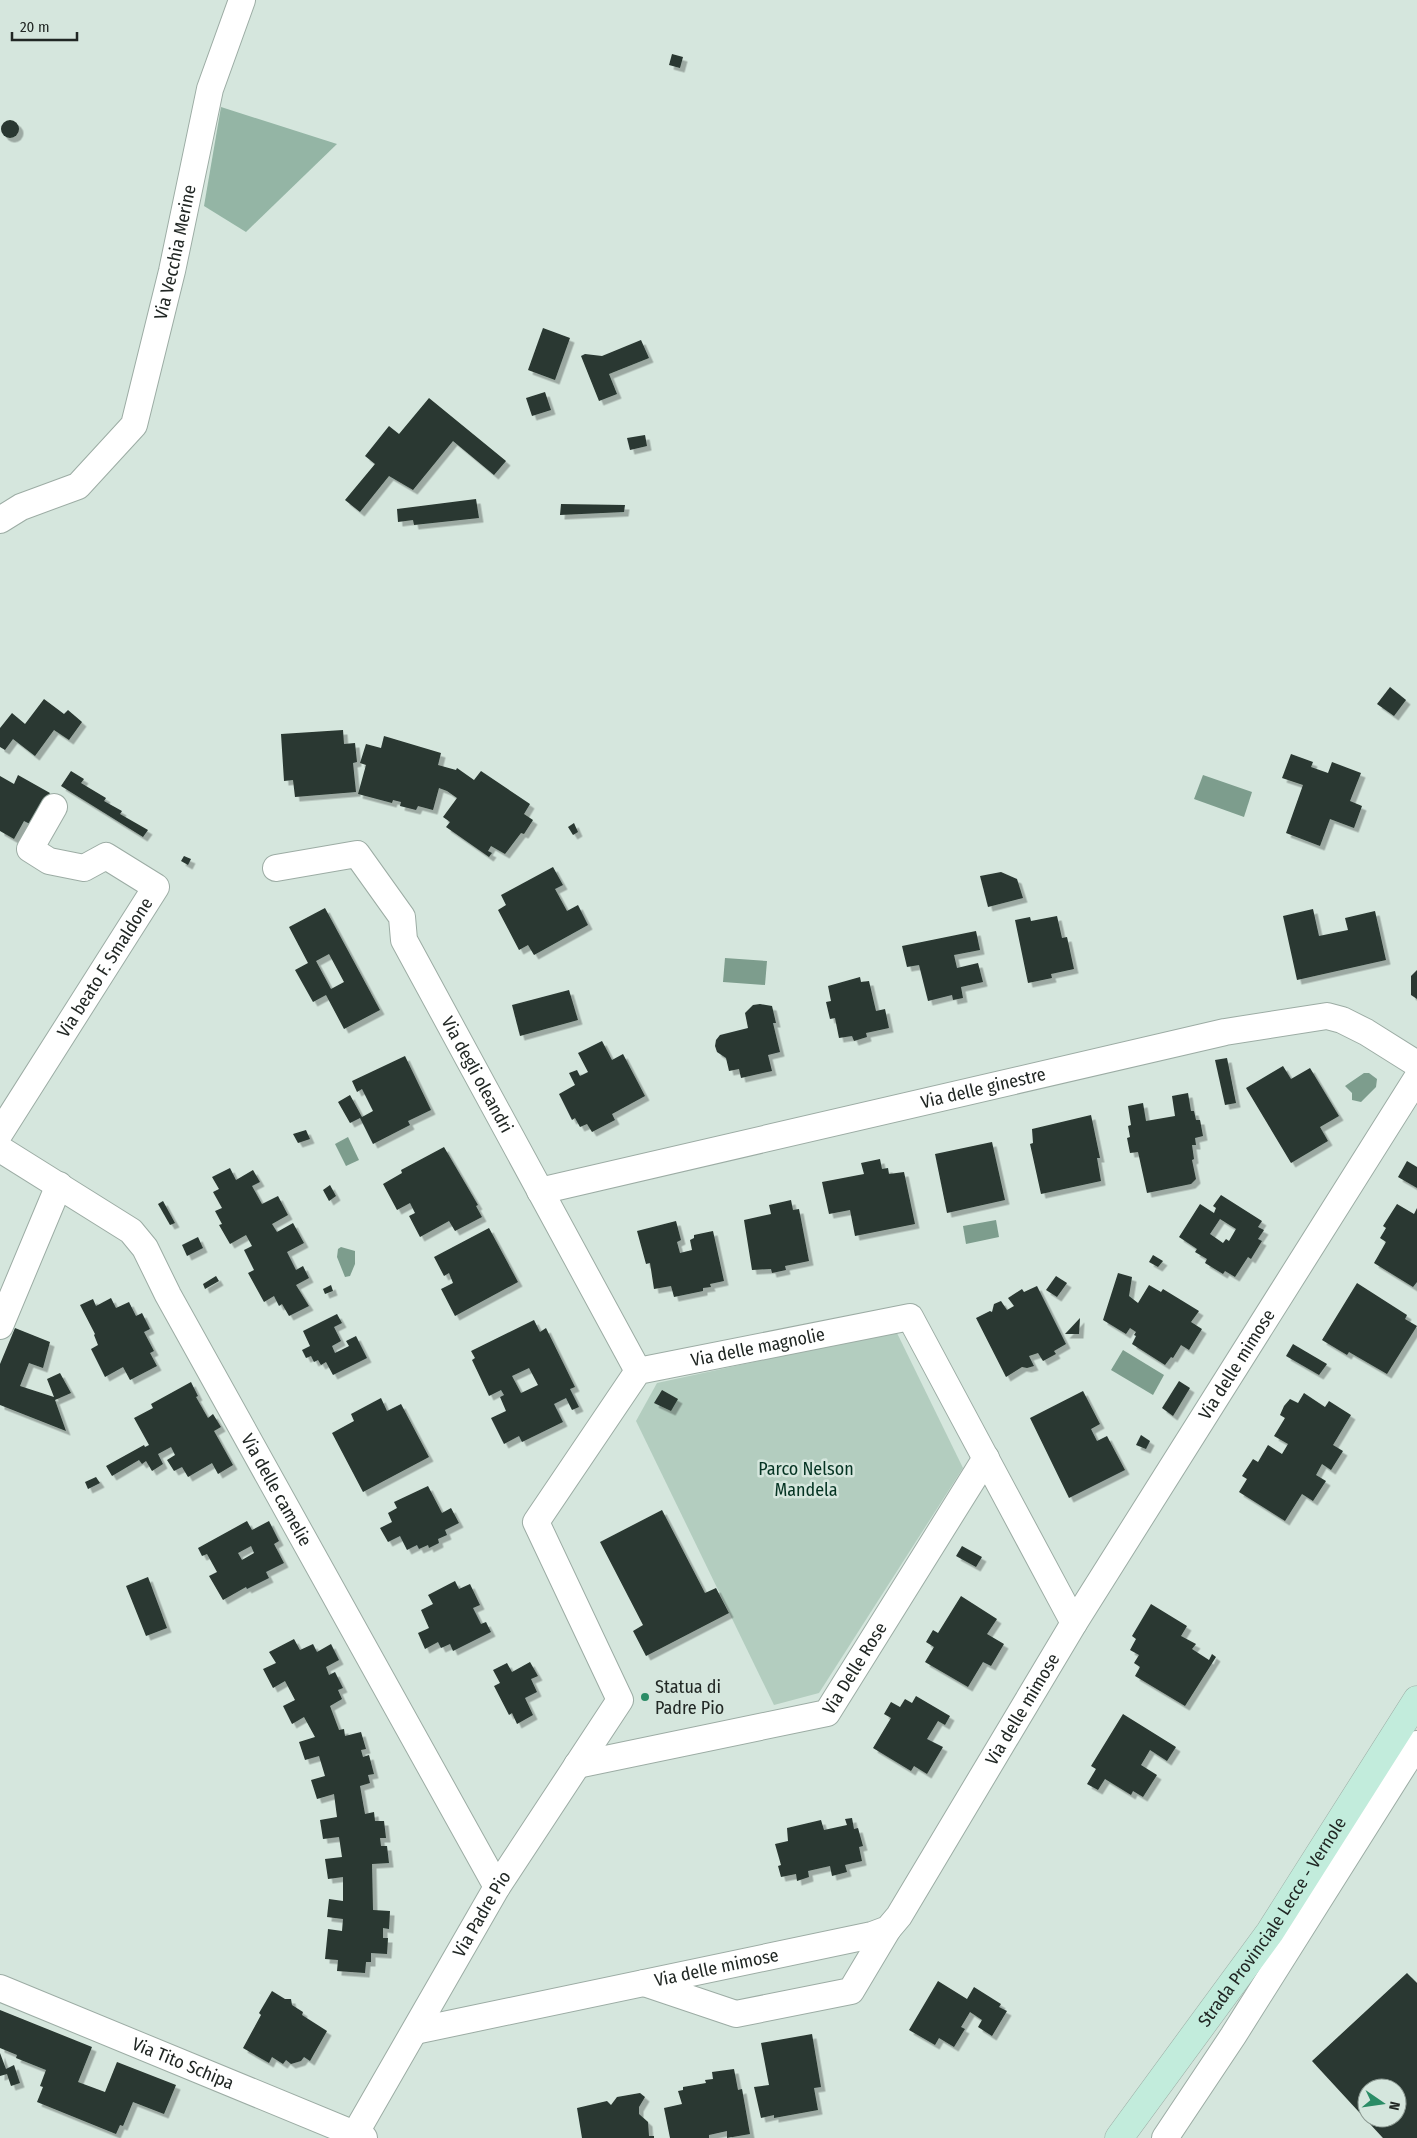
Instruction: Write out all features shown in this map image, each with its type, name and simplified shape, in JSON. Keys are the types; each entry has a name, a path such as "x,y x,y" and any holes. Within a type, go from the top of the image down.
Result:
{"main road":[{"name":"Strada Provinciale Lecce - Vernole","path":"1119,2138 1270,1932 1417,1700"}],"street":[{"name":"Via Vecchia Merine","path":"7,509 78,486 134,425 172,272 210,90 242,0"},
{"name":"Via beato F. Smaldone","path":"0,1133 156,887 106,856 84,868 49,861 30,850 54,807"},
{"name":"Via degli oleandri","path":"276,868 357,854 402,917 404,940 638,1371"},
{"name":"Via delle ginestre","path":"540,1191 1225,1032 1310,1018 1327,1016 1342,1020 1366,1032 1417,1064"},
{"name":"Via delle mimose","path":"415,2031 872,1935 888,1929 899,1916 1074,1622 1417,1078"},
{"name":"Via delle camelie","path":"0,1149 131,1231 145,1248 168,1295 498,1887"},
{"path":"0,1326 59,1185"},
{"name":"Via delle magnolie","path":"638,1371 910,1317 1074,1622"},
{"name":"Via Padre Pio","path":"359,2136 415,2031 498,1887 620,1700 536,1522 638,1371"},
{"name":"Via Delle Rose","path":"577,1764 827,1713 986,1458"},
{"path":"1165,2138 1417,1744"},
{"path":"644,1983 736,2014 851,1991 888,1929"},
{"name":"Via Tito Schipa","path":"0,1988 359,2136"}],"green space":[{"name":"Parco Nelson Mandela","path":"896,1331 963,1468 819,1693 774,1705 636,1421 657,1383"}],"shaded area":[{"path":"221,107 337,144 246,232 204,206"},
{"path":"1203,775 1252,792 1244,817 1194,799"},
{"path":"725,958 767,961 765,985 723,982"},
{"path":"1364,1073 1369,1073 1377,1079 1376,1087 1361,1102 1352,1100 1352,1093 1345,1086"},
{"path":"348,1137 359,1160 346,1166 335,1144"},
{"path":"996,1220 999,1237 966,1244 963,1226"},
{"path":"341,1247 355,1251 355,1264 350,1276 345,1277 337,1257 338,1249"},
{"path":"1123,1350 1164,1375 1153,1395 1111,1370"}],"building":[{"path":"672,54 683,57 680,68 669,65"},
{"path":"10,120 16,123 19,129 16,135 10,138 4,135 1,129 4,123"},
{"path":"543,328 570,338 555,380 528,370"},
{"path":"641,340 649,358 609,374 617,394 599,401 581,356 585,354 602,356"},
{"path":"545,392 551,410 532,416 526,398"},
{"path":"429,398 506,461 494,475 453,441 413,490 389,476 360,512 345,500 375,464 365,456 389,426 399,434"},
{"path":"645,435 647,446 630,450 627,438"},
{"path":"476,499 479,518 414,525 413,520 398,522 397,509"},
{"path":"561,504 625,505 624,512 560,515"},
{"path":"1390,687 1406,700 1394,716 1377,704"},
{"path":"44,699 64,714 68,710 82,722 69,740 54,730 35,756 13,739 5,750 0,747 0,728 12,713 25,724"},
{"path":"343,730 344,744 355,743 357,762 353,763 356,792 295,797 293,780 284,781 281,734"},
{"path":"384,736 441,753 438,765 456,770 457,768 474,780 481,771 530,804 524,814 533,820 524,834 521,833 505,854 491,846 488,851 492,853 489,857 446,827 450,822 443,817 457,798 447,791 439,788 433,810 418,806 416,810 400,806 401,802 393,800 392,803 358,794 366,765 360,763 366,744 381,748"},
{"path":"1291,754 1313,762 1311,767 1328,773 1332,762 1361,773 1350,801 1362,806 1354,828 1330,819 1320,846 1286,833 1303,785 1282,778"},
{"path":"71,771 84,779 81,783 106,798 104,801 122,811 120,814 148,830 143,837 61,786"},
{"path":"18,775 50,793 30,824 24,821 14,839 0,831 0,776 14,784"},
{"path":"574,823 578,832 573,835 568,827"},
{"path":"184,856 191,859 188,865 181,861"},
{"path":"553,867 563,885 555,889 567,911 578,905 588,925 534,955 528,945 519,950 498,910 506,905 501,895"},
{"path":"1001,872 1017,879 1023,898 988,907 980,876"},
{"path":"325,908 380,1010 344,1029 326,995 313,1002 295,970 308,963 289,927","holes":["329,954 344,982 331,989 316,961"]},
{"path":"1313,909 1319,936 1348,930 1345,918 1375,911 1386,960 1297,980 1283,916"},
{"path":"1057,916 1062,938 1067,937 1074,969 1051,974 1052,978 1028,983 1015,920 1030,917 1031,921"},
{"path":"976,931 980,950 954,955 957,968 978,963 983,982 961,987 963,998 953,1000 952,995 928,1001 919,965 907,967 902,946"},
{"path":"1417,970 1417,999 1411,995 1411,976"},
{"path":"860,977 861,982 869,981 876,1011 885,1009 889,1028 866,1033 867,1037 854,1041 852,1036 839,1038 835,1018 830,1019 826,1002 831,1001 828,986"},
{"path":"569,990 578,1020 520,1036 512,1005"},
{"path":"753,1005 772,1006 776,1023 773,1023 780,1052 768,1055 772,1071 741,1078 739,1069 729,1071 726,1058 717,1052 716,1040 720,1035 748,1028 745,1013"},
{"path":"602,1041 612,1060 623,1054 645,1096 612,1114 615,1120 592,1132 587,1124 580,1127 575,1118 572,1120 559,1094 575,1085 569,1073 577,1070 580,1076 588,1072 578,1053"},
{"path":"405,1056 431,1110 408,1121 410,1125 373,1144 360,1118 350,1123 338,1102 350,1095 362,1117 373,1111 362,1089 357,1092 352,1081"},
{"path":"1227,1058 1236,1103 1225,1105 1215,1060"},
{"path":"1283,1066 1291,1079 1310,1068 1339,1116 1320,1127 1328,1141 1291,1163 1246,1088"},
{"path":"1188,1093 1191,1111 1194,1111 1196,1120 1200,1120 1203,1136 1195,1138 1196,1145 1192,1145 1194,1159 1192,1160 1196,1179 1191,1184 1147,1193 1138,1152 1130,1153 1127,1138 1130,1137 1128,1126 1131,1125 1128,1106 1143,1103 1146,1121 1175,1116 1172,1096"},
{"path":"1091,1115 1100,1158 1097,1158 1101,1181 1041,1194 1030,1144 1033,1143 1032,1129"},
{"path":"306,1130 310,1139 298,1143 293,1134"},
{"path":"992,1142 1005,1200 947,1213 935,1154"},
{"path":"444,1147 478,1205 476,1206 482,1217 455,1231 449,1221 420,1237 409,1216 415,1213 410,1203 397,1210 383,1184 402,1173 401,1170"},
{"path":"880,1159 882,1169 888,1168 889,1174 904,1172 915,1224 855,1236 850,1210 829,1214 822,1182 864,1174 861,1163"},
{"path":"1407,1161 1417,1167 1417,1188 1398,1177"},
{"path":"230,1168 236,1180 253,1170 260,1182 252,1186 262,1204 278,1196 288,1215 272,1224 277,1232 293,1223 304,1243 287,1252 296,1270 303,1266 309,1278 296,1285 309,1306 289,1316 282,1304 279,1306 274,1296 264,1302 248,1273 254,1270 244,1250 252,1246 246,1235 230,1244 219,1225 222,1224 215,1211 222,1208 213,1192 219,1189 212,1177"},
{"path":"330,1185 336,1196 329,1201 323,1190"},
{"path":"1221,1195 1262,1221 1258,1227 1264,1230 1258,1239 1262,1241 1251,1259 1248,1257 1235,1277 1225,1271 1223,1274 1205,1263 1207,1259 1195,1252 1197,1249 1179,1237 1200,1204 1214,1213 1216,1208 1213,1206","holes":["1220,1219 1236,1229 1229,1241 1226,1239 1223,1243 1210,1234"]},
{"path":"791,1200 793,1210 799,1209 809,1261 785,1266 786,1270 772,1273 771,1269 752,1270 744,1220 771,1214 769,1205"},
{"path":"163,1201 175,1223 170,1225 158,1204"},
{"path":"1397,1204 1414,1214 1417,1208 1417,1282 1413,1287 1374,1263 1386,1242 1380,1238 1386,1228 1383,1226"},
{"path":"676,1221 681,1240 677,1242 680,1253 692,1250 690,1240 694,1238 694,1235 713,1231 724,1281 710,1284 711,1287 703,1288 703,1291 674,1297 671,1286 654,1289 650,1263 646,1264 637,1231"},
{"path":"489,1228 518,1282 455,1316 441,1289 453,1283 449,1273 444,1276 434,1257"},
{"path":"198,1237 203,1248 187,1256 182,1245"},
{"path":"1153,1255 1163,1261 1158,1267 1149,1262"},
{"path":"1118,1273 1132,1277 1129,1296 1138,1303 1149,1285 1161,1292 1163,1289 1199,1311 1191,1322 1202,1329 1189,1350 1181,1345 1173,1358 1171,1357 1165,1365 1132,1344 1136,1332 1130,1328 1126,1334 1103,1320"},
{"path":"216,1276 219,1281 205,1289 203,1284"},
{"path":"1056,1276 1067,1283 1057,1297 1046,1290"},
{"path":"1357,1283 1407,1315 1405,1319 1417,1326 1387,1374 1349,1352 1347,1355 1322,1340"},
{"path":"331,1285 333,1291 325,1294 323,1289"},
{"path":"1037,1286 1066,1344 1054,1351 1056,1354 1043,1361 1038,1353 1029,1356 1034,1366 1022,1367 1006,1377 976,1318 990,1311 992,1312 994,1304 1001,1301 1007,1310 1014,1306 1008,1298 1022,1289 1024,1292"},
{"path":"111,1298 116,1308 129,1302 136,1316 142,1313 150,1329 144,1332 154,1351 150,1353 157,1366 130,1380 123,1367 105,1377 91,1349 98,1345 95,1334 80,1305 93,1299 96,1306"},
{"path":"337,1314 342,1323 334,1327 341,1341 332,1346 335,1353 349,1346 346,1341 356,1336 367,1358 333,1375 326,1362 321,1365 318,1360 314,1362 311,1356 306,1358 302,1350 310,1346 303,1331"},
{"path":"1080,1318 1079,1334 1065,1334"},
{"path":"534,1320 540,1332 546,1328 575,1387 570,1389 579,1407 572,1410 566,1398 554,1404 563,1422 522,1442 519,1436 504,1444 491,1418 506,1411 500,1397 504,1395 501,1390 489,1396 472,1360 475,1358 471,1351","holes":["529,1368 538,1385 521,1393 512,1376"]},
{"path":"15,1328 50,1342 43,1368 29,1363 20,1386 54,1397 47,1379 60,1373 71,1393 55,1400 66,1431 0,1405 0,1364"},
{"path":"1293,1344 1327,1364 1319,1375 1286,1356"},
{"path":"1179,1381 1190,1388 1173,1416 1162,1408"},
{"path":"191,1382 198,1396 196,1397 208,1418 213,1414 221,1427 214,1431 233,1465 218,1474 212,1463 188,1477 182,1467 174,1471 167,1460 175,1455 171,1447 158,1454 163,1464 152,1471 146,1461 142,1464 139,1460 112,1476 106,1466 144,1445 145,1447 149,1445 134,1418 153,1408 151,1404"},
{"path":"662,1390 678,1399 671,1411 654,1403"},
{"path":"1083,1391 1100,1424 1091,1429 1097,1441 1107,1436 1125,1470 1069,1498 1030,1418"},
{"path":"1304,1393 1325,1407 1329,1401 1351,1415 1333,1445 1343,1451 1331,1470 1322,1464 1316,1475 1326,1481 1313,1501 1302,1494 1285,1521 1239,1492 1247,1479 1242,1476 1253,1459 1258,1462 1268,1445 1282,1454 1288,1444 1274,1436 1285,1418 1280,1415 1290,1399 1298,1403"},
{"path":"381,1398 387,1411 401,1404 429,1457 363,1492 332,1433 354,1421 351,1414"},
{"path":"1141,1435 1150,1441 1146,1449 1136,1445"},
{"path":"96,1477 100,1483 88,1489 85,1482"},
{"path":"428,1486 442,1513 451,1508 459,1523 445,1530 447,1535 438,1539 439,1543 429,1548 428,1545 419,1549 417,1545 407,1550 400,1536 388,1542 380,1528 392,1522 388,1513 397,1508 394,1502"},
{"path":"662,1510 705,1593 716,1588 729,1613 646,1656 633,1631 643,1625 600,1542"},
{"path":"247,1521 252,1530 269,1521 279,1541 274,1544 284,1563 266,1572 269,1578 247,1589 246,1587 223,1600 209,1576 217,1572 207,1554 202,1556 198,1548","holes":["251,1546 254,1553 242,1560 238,1553"]},
{"path":"962,1546 982,1557 976,1567 956,1556"},
{"path":"148,1577 167,1628 146,1636 126,1586"},
{"path":"455,1581 459,1589 470,1584 480,1605 473,1608 481,1624 486,1622 491,1632 453,1651 450,1644 441,1648 438,1642 425,1649 418,1633 429,1628 421,1610 433,1604 428,1595"},
{"path":"961,1596 997,1619 987,1634 1004,1644 991,1666 983,1662 968,1687 925,1662 934,1647 926,1642 933,1630 938,1633"},
{"path":"1151,1604 1187,1626 1181,1636 1196,1644 1192,1649 1209,1660 1212,1654 1216,1657 1185,1706 1135,1676 1140,1667 1134,1663 1139,1655 1130,1650 1136,1639 1132,1636"},
{"path":"294,1639 300,1650 313,1644 317,1652 331,1644 339,1660 326,1667 329,1675 335,1672 343,1688 338,1690 342,1699 330,1706 339,1730 344,1729 345,1736 361,1732 366,1749 361,1750 363,1757 369,1755 374,1774 368,1775 370,1783 360,1786 365,1814 374,1812 375,1821 384,1821 386,1838 380,1838 381,1846 387,1846 389,1863 372,1864 373,1910 390,1911 389,1929 383,1928 383,1938 388,1938 387,1954 371,1953 371,1962 366,1962 365,1973 337,1971 338,1960 325,1959 328,1929 342,1931 343,1919 327,1917 329,1899 343,1901 343,1877 328,1879 325,1859 342,1857 339,1837 323,1839 320,1820 337,1817 334,1794 317,1799 311,1780 325,1776 319,1756 305,1760 299,1742 315,1737 304,1717 292,1724 283,1706 295,1700 285,1681 273,1688 263,1669 276,1663 269,1652"},
{"path":"530,1662 538,1676 531,1679 537,1692 525,1698 533,1715 517,1724 512,1713 509,1715 494,1686 500,1683 493,1670 507,1663 512,1672"},
{"path":"916,1696 950,1716 945,1725 938,1721 927,1739 943,1747 927,1774 914,1766 911,1771 873,1748 891,1718 884,1714 891,1702 900,1707 905,1699 912,1703"},
{"path":"1123,1714 1176,1747 1167,1761 1150,1750 1141,1765 1157,1775 1143,1797 1133,1791 1131,1795 1105,1779 1098,1790 1087,1784 1096,1769 1091,1766"},
{"path":"852,1818 854,1829 858,1828 863,1846 859,1847 862,1861 845,1865 847,1872 832,1876 830,1866 808,1871 809,1877 797,1881 796,1874 781,1877 778,1866 781,1865 775,1844 788,1841 787,1828 821,1820 824,1830 847,1825 845,1819"},
{"path":"1407,1973 1417,1983 1417,2138 1383,2138 1374,2128 1407,2128 1407,2078 1357,2078 1357,2110 1312,2061"},
{"path":"938,1981 967,1999 974,1987 1001,2004 999,2007 1007,2011 992,2036 978,2027 982,2020 970,2012 961,2027 965,2029 954,2047 939,2038 935,2045 909,2030"},
{"path":"272,1991 285,1999 291,1999 292,2005 303,2012 302,2015 327,2031 310,2061 304,2057 301,2061 291,2064 286,2060 283,2064 272,2057 269,2063 243,2048 261,2015 259,2013"},
{"path":"0,2010 92,2047 78,2082 105,2092 117,2062 176,2085 164,2114 133,2102 123,2126 120,2125 116,2134 37,2102 43,2087 40,2086 46,2070 16,2058 17,2055 0,2048"},
{"path":"812,2034 821,2087 814,2088 818,2110 774,2118 774,2115 761,2118 754,2087 769,2085 761,2043"},
{"path":"0,2053 6,2069 14,2065 20,2083 11,2086 7,2074 0,2076"},
{"path":"734,2069 738,2090 742,2089 750,2134 727,2138 727,2131 709,2135 709,2138 670,2138 664,2108 682,2104 678,2091 683,2090 683,2087 706,2083 705,2080 713,2079 712,2072"},
{"path":"640,2093 645,2097 639,2107 639,2114 648,2122 649,2136 654,2136 654,2138 582,2138 577,2108 607,2101 611,2105 617,2097"}],"place":[{"name":"Statua di Padre Pio","path":"645,1697"}]}
